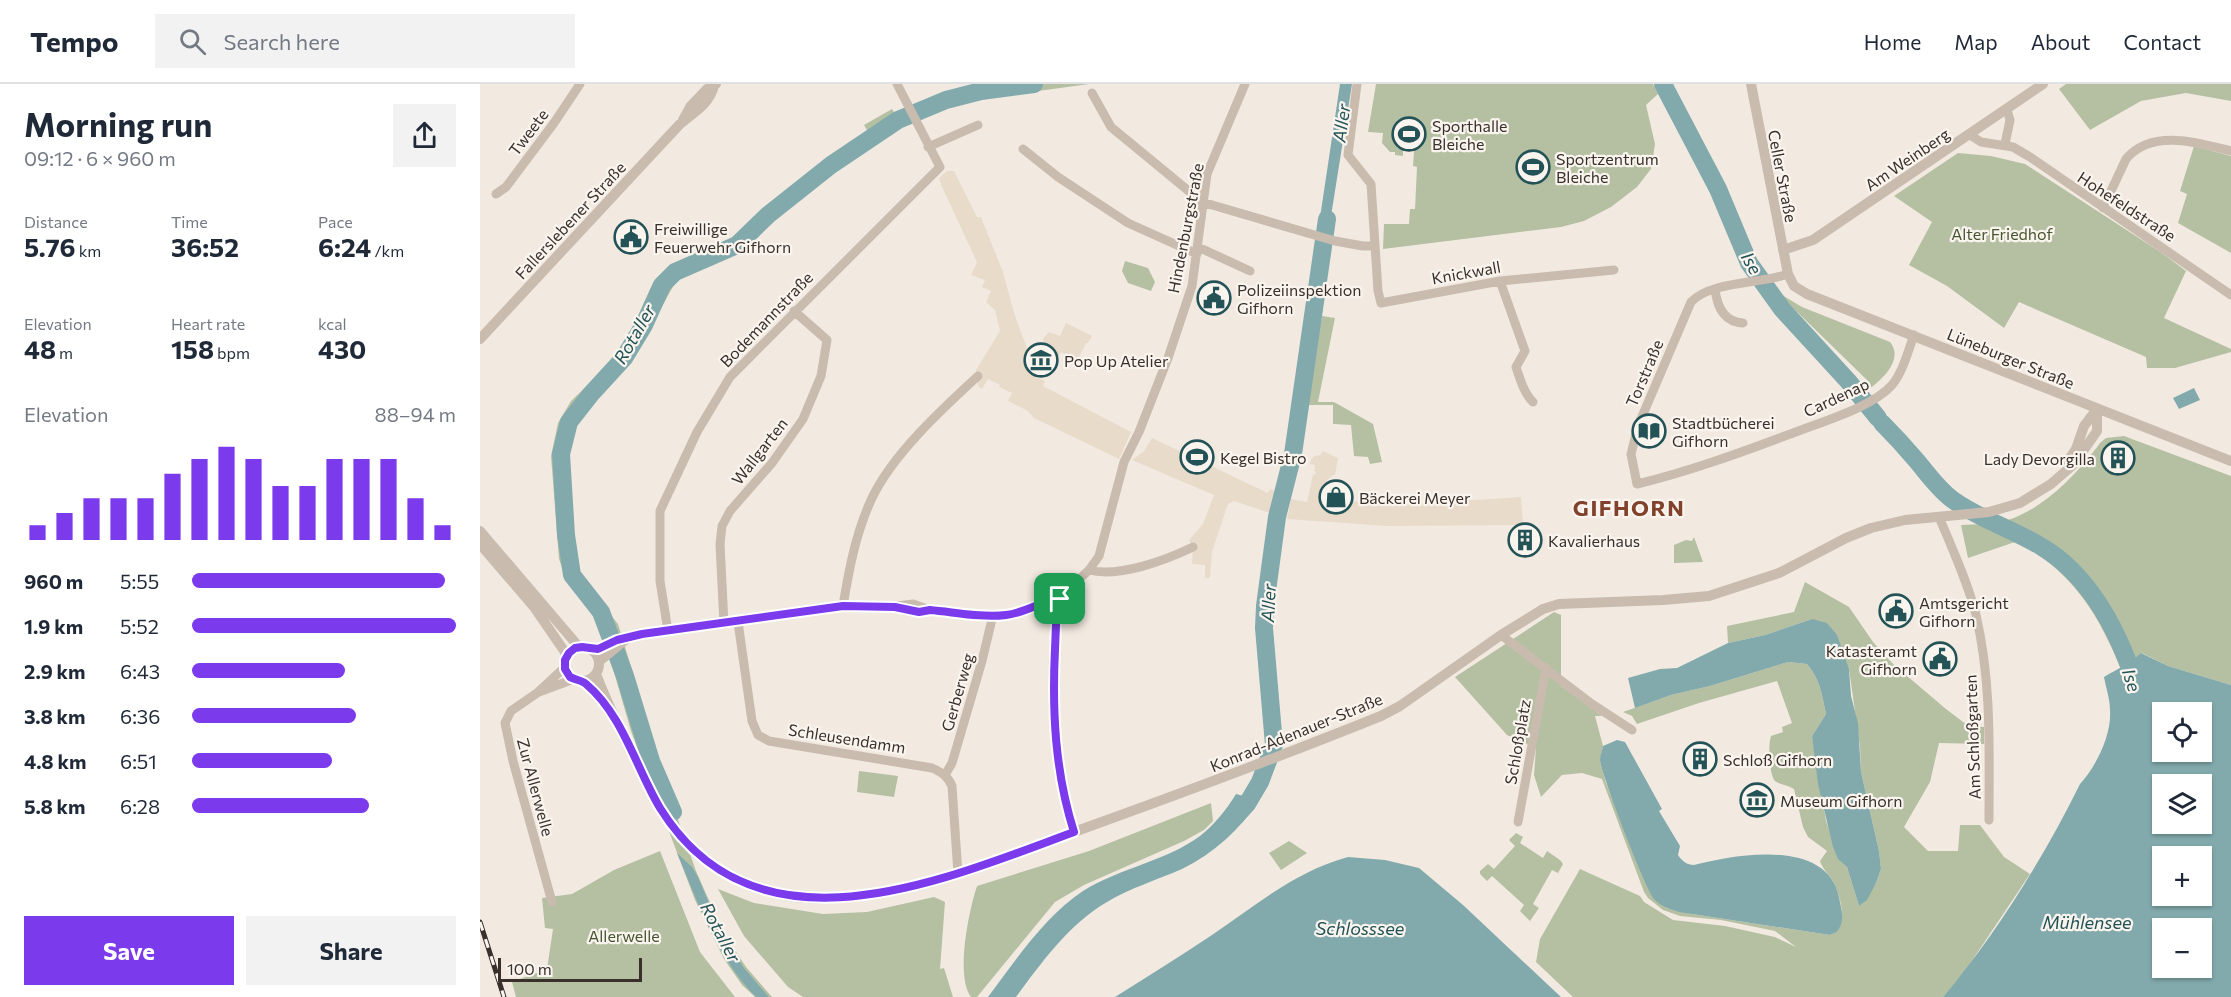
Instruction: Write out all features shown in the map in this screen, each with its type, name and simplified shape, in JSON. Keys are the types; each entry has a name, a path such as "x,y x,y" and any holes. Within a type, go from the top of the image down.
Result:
{"street":[{"name":"Tweete","path":"496,194 506,187 580,84"},
{"path":"897,84 928,147 978,125"},
{"name":"Hindenburgstraße","path":"1089,570 1099,556 1122,468 1171,348 1192,286 1202,202 1208,174 1245,84"},
{"name":"Knickwall","path":"1358,84 1348,155 1371,184 1381,303 1500,281 1614,270"},
{"name":"Celler Straße","path":"1751,84 1788,274"},
{"name":"Am Weinberg","path":"1783,250 1813,240 2043,84"},
{"name":"Fallerslebener Straße","path":"480,339 682,122 696,114 711,97 715,85"},
{"path":"1092,93 1111,127 1202,202 1335,241 1375,246"},
{"path":"2005,144 2010,120 2007,110"},
{"name":"Hohefeldstraße","path":"1970,135 1982,142 2005,144 2030,157 2231,295"},
{"path":"2103,207 2126,159 2131,153 2147,145 2162,140 2202,144 2231,151"},
{"name":"Bodemannstraße","path":"668,631 662,602 659,555 660,511 697,432 730,377 940,167 928,147"},
{"path":"1023,149 1058,177 1120,218 1250,271"},
{"name":"Torstraße","path":"1637,484 1631,454 1645,407 1691,302 1703,292 1775,279 1788,274"},
{"name":"Lüneburger Straße","path":"1788,274 1794,286 1807,294 2231,461"},
{"path":"1500,281 1525,351 1516,367 1528,397 1533,402"},
{"path":"1715,289 1717,301 1724,315 1743,323"},
{"name":"Wallgarten","path":"724,624 720,544 722,526 730,511 758,480 803,419 821,376 827,340 794,311"},
{"name":"Cardenap","path":"1637,484 1681,473 1854,409 1890,387 1897,378 1914,335"},
{"path":"843,606 857,537 876,491 900,457 943,407 978,376"},
{"name":"Konrad-Adenauer-Straße","path":"596,674 610,711 660,808 675,829 702,858 723,872 758,888 805,898 892,891 958,874 1263,762 1381,716 1543,609 1559,604 1709,596 1779,573 1846,538 1871,528 1905,520 2004,508 2020,502 2051,484 2074,464 2097,431 2097,409"},
{"name":"Am Schloßgarten","path":"1939,517 1976,615 1989,697 1989,820"},
{"path":"480,531 561,626 584,648 596,655 599,662"},
{"path":"480,544 534,607 566,661 567,673 579,680 596,674 599,662 608,649 618,643 629,638 668,631 843,606 895,607 913,604 930,610 1007,615 1032,608 1048,600 1060,599"},
{"path":"1074,832 1056,758 1053,682 1056,620 1060,599 1067,589 1089,570 1106,573 1129,570 1194,547"},
{"name":"Gerberweg","path":"945,775 952,763 993,615"},
{"name":"Schleusendamm","path":"738,622 752,721 754,730 761,738 932,768 945,775"},
{"path":"1501,635 1592,704 1632,730"},
{"path":"566,661 572,650 608,649"},
{"name":"Zur Allerwelle","path":"552,902 505,729 506,717 511,711 537,693 566,661"},
{"name":"Schloßplatz","path":"1518,822 1546,668"},
{"name":"Konrad-Adenauer-Straße","path":"579,680 610,711"},
{"name":"Zur Allerwelle","path":"537,693 579,680"},
{"path":"945,775 952,786 958,874"}],"green space":[{"path":"984,84 1089,84 1024,93 978,96 930,111 899,126 854,153 732,254 688,273 675,283 632,361 580,412 569,435 569,497 578,569 583,580 618,624 676,814 696,871 723,932 746,967 772,997 755,997 742,985 724,959 695,900 631,731 602,631 565,576 559,559 551,456 558,423 571,401 612,362 625,344 653,283 676,264 737,237 779,196 831,155 868,132 864,125 892,109 896,115 939,95"},
{"name":"Sportzentrum Bleiche","path":"1376,84 1653,84 1658,94 1646,105 1655,144 1651,169 1637,187 1611,207 1584,221 1561,227 1383,249 1384,224 1409,224 1410,209 1415,209 1417,167 1413,166 1414,151 1403,150 1403,156 1395,155 1395,152 1390,152 1382,143 1383,133 1368,132"},
{"path":"2066,84 2231,84 2231,101 2186,93 2141,101 2090,130 2059,89"},
{"path":"2194,146 2231,156 2231,253 2178,223 2187,194 2180,191"},
{"name":"Alter Friedhof","path":"1958,153 1991,156 2025,164 2162,253 2186,271 2164,318 2231,349 2231,352 2175,368 2147,368 2146,357 2019,302 2004,328 1947,286 1909,265 1932,222 1894,196"},
{"path":"1125,261 1148,268 1155,282 1151,291 1128,283 1122,271"},
{"path":"1782,295 1802,307 1890,342 1895,355 1890,368 1869,389 1868,381"},
{"path":"1322,316 1335,318 1318,402 1334,402 1373,424 1382,462 1370,464 1368,457 1354,456 1351,425 1333,424 1333,405 1306,405"},
{"path":"2124,436 2231,476 2231,685 2168,666 2142,653 2129,664 2120,667 2102,627 2068,580 2053,566 2018,541 1968,558 1961,525 1996,523 2035,507 2060,488 2106,438"},
{"path":"1694,537 1703,562 1674,563 1674,545 1686,540 1692,541"},
{"path":"1805,582 1849,607 1873,642 1893,664 1946,709 1963,722 1972,726 1984,727 1984,744 1939,743 1930,782 1904,827 1928,851 1958,851 1960,825 1980,825 2004,857 2030,874 1965,971 1943,997 1573,997 1536,962 1540,939 1580,869 1640,896 1644,902 1673,920 1725,926 1775,937 1796,947 1775,931 1721,920 1680,916 1663,910 1644,892 1602,779 1582,773 1562,775 1541,797 1534,775 1536,748 1507,735 1455,677 1554,612 1561,615 1561,686 1602,716 1595,716 1603,746 1600,761 1606,783 1627,834 1667,908 1692,914 1830,935 1837,932 1840,927 1842,914 1836,887 1820,861 1827,851 1808,837 1803,827 1794,789 1775,781 1771,773 1769,752 1771,736 1783,732 1782,727 1792,723 1777,681 1699,703 1637,724 1632,716 1623,712 1671,695 1710,686 1788,662 1807,664 1818,681 1826,714 1812,736 1826,821 1839,859 1847,867 1859,906 1876,883 1881,869 1861,772 1860,746 1849,669 1812,619 1765,635 1728,643 1727,626 1794,612"},
{"path":"859,771 898,776 894,797 857,792"},
{"path":"1211,803 1213,821 1204,830 1084,885 1055,902 977,997 971,997 966,987 964,959 967,926 977,886 1089,851"},
{"path":"1516,833 1523,837 1520,843 1543,858 1547,851 1563,864 1558,873 1552,870 1533,904 1539,908 1530,921 1520,911 1524,905 1492,876 1487,881 1480,874 1480,871 1488,864 1494,869 1515,846 1509,840"},
{"path":"1289,841 1307,853 1281,870 1269,853"},
{"name":"Allerwelle","path":"660,851 700,952 735,997 516,997 512,982 547,969 553,929 545,928 542,898 572,894 614,870"},
{"path":"718,889 754,903 823,914 867,912 934,897 945,902 940,969 944,968 953,997 803,997 788,987 744,936"}],"shaded area":[{"path":"947,171 954,171 977,217 981,217 1003,272 1014,313 1038,378 1045,381 1043,386 1131,432 1119,459 1034,418 1028,411 1008,401 1012,393 999,387 1000,385 988,379 982,389 978,386 976,370 1000,331 995,310 986,302 991,291 982,287 985,280 971,275 977,262 939,178"},
{"path":"1066,323 1092,336 1077,361 1061,352 1051,369 1054,359 1043,339 1049,332 1060,336"},
{"path":"1152,438 1268,493 1270,489 1275,491 1270,513 1234,501 1228,504 1212,552 1210,578 1205,578 1205,565 1192,564 1193,547 1189,540 1203,524 1214,495 1132,460 1144,451"},
{"path":"1323,451 1338,458 1335,475 1327,480 1326,499 1396,505 1521,497 1523,523 1517,525 1387,526 1287,519 1291,499 1307,502 1313,474 1315,475 1316,472 1314,471 1315,465 1310,464 1311,460"}],"water":[{"path":"1340,84 1352,84 1328,235 1318,231"},
{"path":"2194,388 2200,400 2179,409 2173,398"},
{"path":"1812,619 1827,623 1837,635 1849,669 1851,696 1858,723 1861,772 1879,851 1881,869 1876,883 1867,900 1859,906 1847,867 1838,859 1833,847 1818,784 1812,736 1826,714 1818,681 1807,664 1788,662 1710,686 1671,695 1635,708 1628,678 1660,669 1677,668 1728,643 1765,635"},
{"name":"Mühlensee","path":"2141,653 2168,666 2231,685 2231,997 1943,997 2018,895 2051,840 2080,784 2092,769 2106,739 2110,719 2104,677"},
{"path":"1617,740 1625,742 1662,809 1659,811 1680,846 1678,855 1683,861 1694,865 1732,857 1777,855 1799,858 1817,866 1831,878 1839,897 1842,919 1837,932 1830,935 1679,912 1656,901 1633,854 1602,770 1600,760 1603,746"},
{"path":"1236,794 1259,800 1235,831 1215,848 1182,869 1125,892 1093,911 1068,932 1016,997 988,997 1031,940 1069,901 1097,883 1187,845 1211,827"},
{"path":"677,853 692,867 698,877 723,936 744,968 769,997 756,997 730,965 701,910"},
{"name":"Schlosssee","path":"1348,857 1385,860 1419,868 1463,905 1561,997 1115,997 1294,880 1329,863"}],"waterway":[{"name":"Rotaller","path":"673,812 651,761 625,676 601,612 572,575 566,535 561,454 569,422 624,358 644,325 662,285 675,272 737,245 768,215 831,165 898,120 946,100 981,91 1034,84"},
{"name":"Ise","path":"1663,84 1718,189 1749,263 1782,309 1848,381 1878,418"},
{"name":"Aller","path":"1235,817 1247,804 1260,782 1274,745 1264,628 1265,606 1277,517 1293,454 1327,219"},
{"name":"Ise","path":"1882,423 1953,500 2042,547 2076,574 2090,591 2113,628 2137,688"}],"railway":[{"path":"480,922 504,997"}],"place":[{"name":"Sporthalle Bleiche","path":"1409,134"},
{"name":"Sportzentrum Bleiche","path":"1533,167"},
{"name":"Freiwillige Feuerwehr Gifhorn","path":"631,237"},
{"name":"Polizeiinspektion Gifhorn","path":"1214,298"},
{"name":"Pop Up Atelier","path":"1041,360"},
{"name":"Stadtbücherei Gifhorn","path":"1649,431"},
{"name":"Kegel Bistro","path":"1197,457"},
{"name":"Lady Devorgilla","path":"2118,458"},
{"name":"Bäckerei Meyer","path":"1336,497"},
{"name":"Kavalierhaus","path":"1525,540"},
{"name":"Amtsgericht Gifhorn","path":"1896,611"},
{"name":"Katasteramt Gifhorn","path":"1940,659"},
{"name":"Schloß Gifhorn","path":"1700,759"},
{"name":"Museum Gifhorn","path":"1757,800"}],"district":[{"name":"GIFHORN","path":"1629,507"}],"route":[{"path":"1060,599 1056,620 1053,682 1056,758 1074,832 958,874 903,889 869,894 805,898 777,893 739,880 702,858 675,829 660,808 610,711 584,681 577,681 570,677 565,667 565,660 569,653 579,647 598,649 617,640 642,634 804,611 843,606 875,606 919,612 930,610 1007,615 1032,608 1048,600 1060,599"}]}
